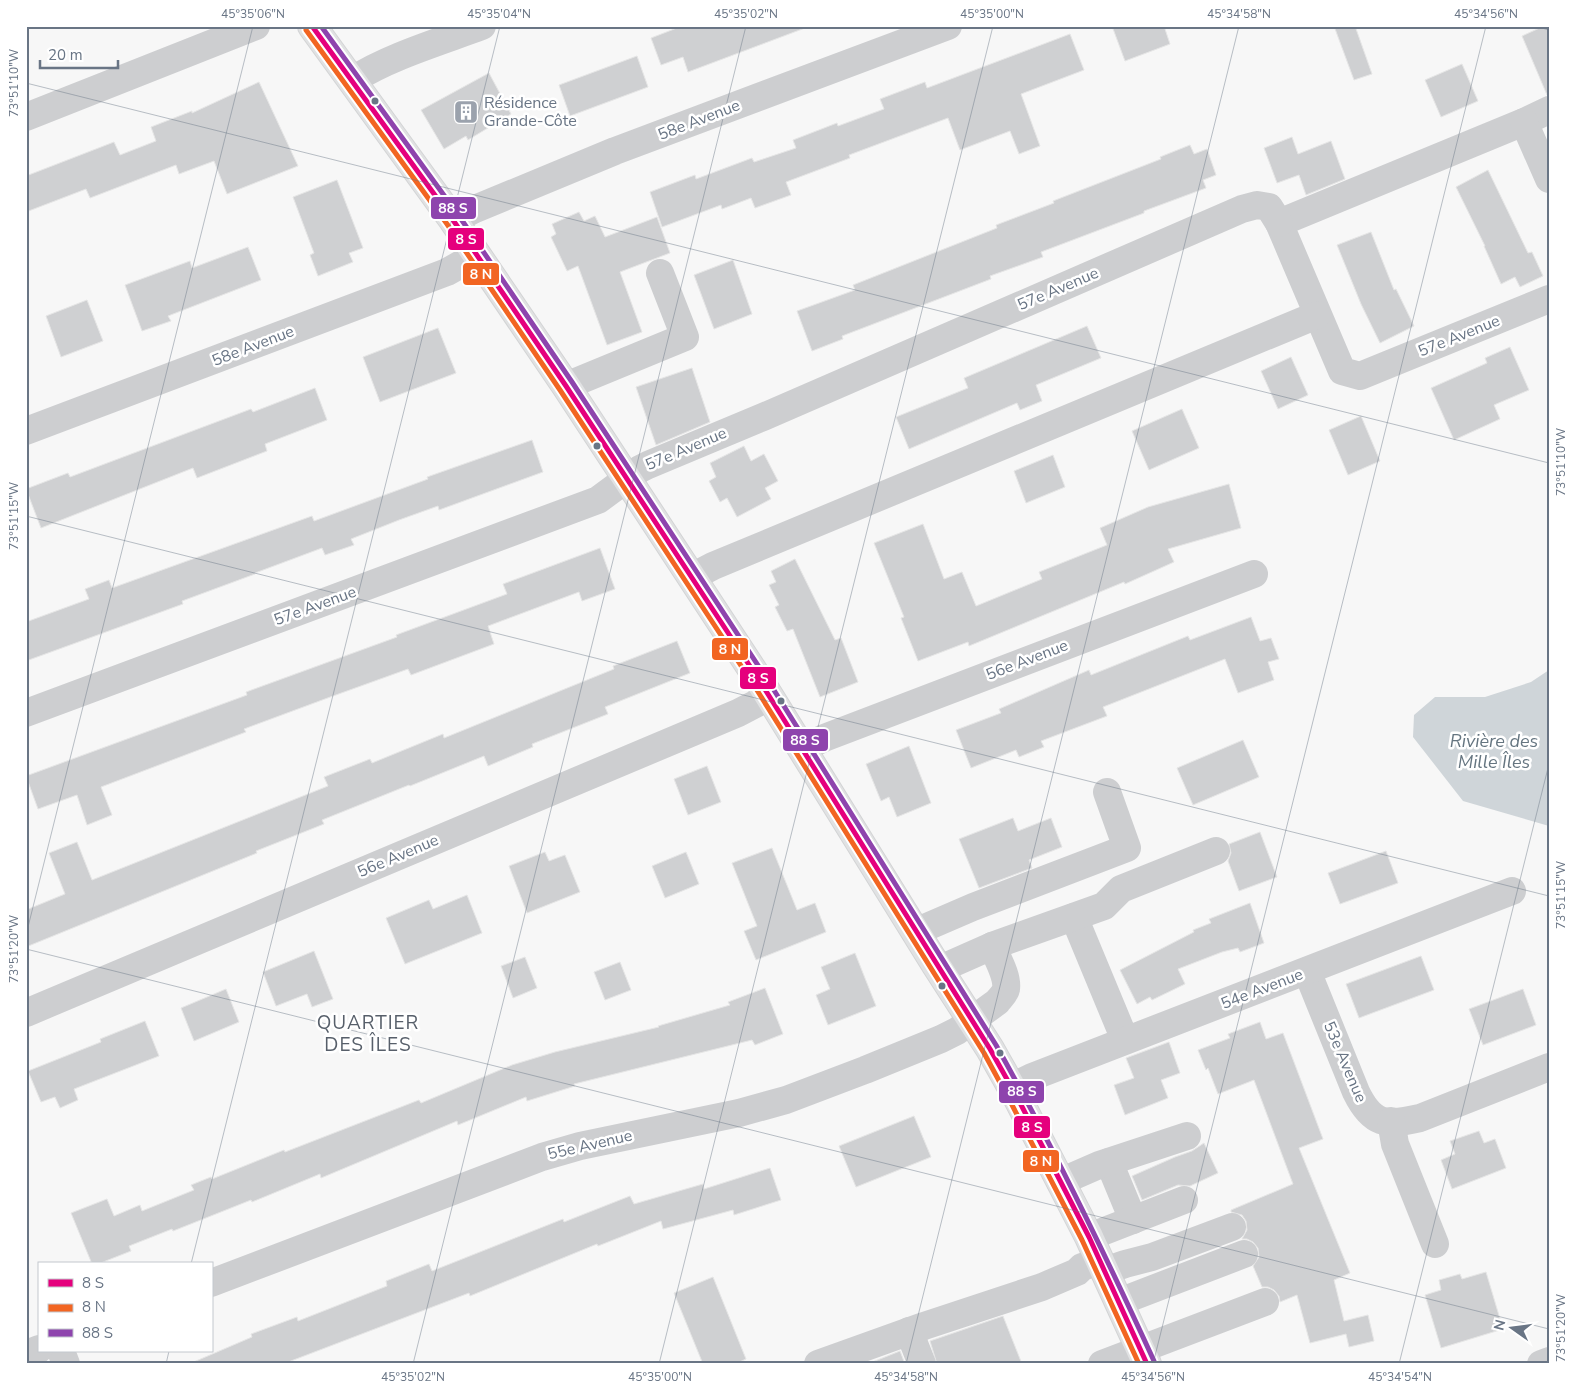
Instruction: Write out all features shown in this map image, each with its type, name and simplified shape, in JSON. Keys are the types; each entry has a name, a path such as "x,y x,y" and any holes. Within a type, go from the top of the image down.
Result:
{"main road":[{"path":"312,26 453,220 566,386 769,697 972,1020 1012,1087 1098,1257 1144,1356"}],"street":[{"path":"26,117 256,26"},
{"path":"353,80 394,60 482,26"},
{"name":"58e Avenue","path":"453,220 615,151 948,26"},
{"path":"1280,223 1549,110"},
{"path":"1524,122 1549,179"},
{"name":"57e Avenue","path":"26,713 598,500 648,465 1242,209 1257,205 1269,207 1280,223 1342,371 1360,376 1549,299"},
{"name":"58e Avenue","path":"26,431 447,272 477,255"},
{"path":"566,386 686,337 660,273"},
{"path":"692,577 722,562 1318,315"},
{"name":"56e Avenue","path":"802,749 824,738 1254,574"},
{"name":"56e Avenue","path":"26,1014 738,713 769,697"},
{"path":"915,932 973,907 1127,848 1107,792"},
{"path":"940,971 949,965 992,946 1104,906 1121,888 1216,851"},
{"name":"54e Avenue","path":"1012,1087 1032,1077 1125,1040 1512,891"},
{"path":"1074,917 1125,1040"},
{"name":"55e Avenue","path":"212,1283 542,1157 580,1146 739,1113 786,1100 941,1039 957,1031 997,1002 1006,989 1005,978 992,946"},
{"name":"53e Avenue","path":"1307,971 1362,1103 1373,1117 1380,1120 1391,1121 1420,1118 1549,1067"},
{"path":"1391,1121 1395,1144 1435,1244"},
{"path":"1060,1182 1109,1162 1187,1136"},
{"path":"1109,1162 1133,1220"},
{"path":"818,1364 909,1331 1042,1287 1077,1272 1098,1257 1133,1220 1184,1200"},
{"path":"1098,1257 1125,1264 1152,1257 1232,1227"},
{"path":"1119,1302 1244,1254"},
{"path":"1102,1364 1144,1356 1265,1302"},
{"path":"909,1331 922,1364"},
{"path":"26,1354 38,1349"},
{"path":"61,1352 66,1364"},
{"path":"1541,1364 1549,1361"}],"water":[{"name":"Rivière des Mille Îles","path":"1549,670 1549,826 1463,801 1413,737 1414,715 1435,697 1485,697 1531,682"}],"building":[{"path":"682,26 805,26 805,28 688,72 683,57 661,65 651,38"},
{"path":"1112,26 1164,26 1170,44 1125,61"},
{"path":"1334,26 1355,26 1372,74 1354,80"},
{"path":"1544,26 1549,26 1549,95 1547,95 1522,36"},
{"path":"1070,34 1084,70 1021,94 1040,146 1019,154 1010,131 960,150 948,118 849,155 850,158 786,182 791,195 755,208 751,198 722,209 721,205 662,227 650,192 695,175 696,179 752,158 754,162 796,148 793,140 837,123 838,126 884,109 880,99 925,82 927,88"},
{"path":"637,56 648,87 570,116 559,85"},
{"path":"1462,64 1478,101 1441,117 1425,80"},
{"name":"Résidence Grande-Côte","path":"489,73 511,114 468,140 466,136 444,149 421,110"},
{"path":"259,82 298,166 227,194 214,161 179,174 176,165 90,198 86,189 26,212 26,176 114,142 120,155 156,141 151,127 192,111 192,113"},
{"path":"1292,137 1298,154 1331,141 1345,179 1306,195 1299,175 1277,183 1264,148"},
{"path":"1190,145 1194,154 1207,149 1216,175 1203,180 1206,188 1041,252 1043,257 990,276 991,279 842,336 843,339 812,351 797,311 855,290 853,285 997,228 996,225 1161,159 1160,157"},
{"path":"1488,170 1528,253 1532,252 1543,276 1520,287 1515,277 1501,284 1456,187"},
{"path":"337,180 363,248 349,253 353,262 318,276 310,255 314,253 293,197"},
{"path":"579,212 584,221 595,216 605,237 657,217 670,253 620,272 642,332 607,345 578,266 567,271 551,237 556,234 552,224"},
{"path":"1371,232 1394,290 1396,289 1414,326 1380,343 1361,304 1337,245"},
{"path":"248,247 261,280 168,316 171,321 142,331 125,285 190,261 192,268"},
{"path":"733,260 752,314 714,329 694,275"},
{"path":"87,300 103,341 61,357 46,316"},
{"path":"1087,326 1101,358 1036,385 1042,401 1020,410 1017,403 909,449 896,417 968,388 964,378"},
{"path":"438,328 456,373 380,402 363,357"},
{"path":"1510,347 1529,390 1494,405 1500,419 1454,440 1431,388 1487,363 1485,358"},
{"path":"1291,357 1308,395 1278,409 1261,371"},
{"path":"692,368 710,422 656,445 636,387"},
{"path":"315,388 327,420 265,444 267,451 197,478 193,468 41,528 26,489 68,473 70,477 251,409 253,412"},
{"path":"1182,409 1199,448 1149,470 1132,431"},
{"path":"1361,416 1380,461 1348,475 1329,430"},
{"path":"532,440 543,472 439,510 438,506 399,520 351,539 354,545 325,555 322,548 182,601 183,604 26,661 26,622 89,599 85,589 109,580 112,588 312,516 314,521 428,479 427,477"},
{"path":"744,446 751,461 764,454 778,481 765,488 771,499 737,517 727,498 720,502 709,481 716,477 710,463"},
{"path":"1053,455 1065,487 1026,503 1014,471"},
{"path":"1229,484 1241,528 1168,549 1174,562 1125,584 1124,582 969,646 968,642 918,661 901,618 904,617 874,543 923,524 944,579 962,572 976,606 1042,579 1039,572 1107,545 1100,528 1148,507"},
{"path":"600,548 615,589 582,601 579,592 488,626 494,644 411,675 408,669 333,696 244,729 246,732 101,787 112,815 87,825 77,795 38,809 26,776 247,695 246,692 397,637 396,635 507,594 503,584"},
{"path":"795,559 835,640 841,638 858,682 820,697 793,629 787,631 775,607 779,605 769,585 776,582 771,571"},
{"path":"1251,617 1260,641 1271,638 1279,659 1268,662 1274,680 1238,693 1225,659 1103,707 1107,716 1041,741 1044,747 1019,757 1016,750 971,768 956,730 1001,713 999,709 1089,670 1091,675 1188,636 1190,640"},
{"path":"677,641 690,673 605,707 608,714 532,744 533,747 488,766 484,756 409,785 322,820 324,824 256,851 257,853 26,947 26,910 65,894 49,853 77,842 92,880 328,786 324,777 370,759 372,763 443,734 444,738 614,669 613,666"},
{"path":"1243,740 1259,777 1193,805 1177,768"},
{"path":"909,746 931,803 897,817 889,797 881,801 866,764"},
{"path":"707,766 721,802 688,815 674,779"},
{"path":"1013,818 1018,831 1051,818 1062,847 1029,860 1032,868 979,888 959,839"},
{"path":"1260,832 1277,877 1239,891 1228,861 1231,853 1229,844"},
{"path":"772,848 797,910 815,903 826,932 756,960 744,931 757,926 732,863"},
{"path":"1386,851 1398,883 1340,904 1328,873"},
{"path":"545,852 549,861 565,855 580,892 527,913 509,866"},
{"path":"686,852 699,884 665,898 652,866"},
{"path":"467,895 482,933 405,964 386,918 429,900 433,909"},
{"path":"1250,903 1264,943 1240,952 1238,948 1222,952 1178,969 1185,984 1152,1000 1150,997 1137,1004 1120,970 1194,932 1193,930 1211,923 1209,919"},
{"path":"314,951 333,999 312,1007 307,994 276,1006 263,972"},
{"path":"855,953 876,1006 828,1025 816,995 830,989 821,967"},
{"path":"1421,956 1434,990 1359,1018 1346,984"},
{"path":"525,957 537,988 513,998 501,966"},
{"path":"620,962 631,990 605,1000 594,972"},
{"path":"765,988 783,1034 755,1045 752,1040 574,1084 575,1086 527,1101 526,1097 458,1125 457,1121 321,1178 320,1174 252,1202 251,1200 173,1231 172,1229 129,1246 131,1251 103,1262 91,1262 71,1213 107,1199 114,1216 140,1205 142,1211 194,1190 191,1185 211,1177 212,1179 284,1150 285,1152 419,1100 421,1103 512,1065 555,1052 659,1027 730,1005 728,1002"},
{"path":"226,989 239,1022 194,1041 181,1008"},
{"path":"1523,989 1536,1025 1483,1045 1469,1009"},
{"path":"145,1021 159,1056 74,1089 78,1100 60,1108 55,1097 41,1102 28,1071 101,1042 100,1039"},
{"path":"1260,1022 1266,1039 1283,1033 1323,1139 1299,1148 1350,1273 1334,1280 1344,1321 1368,1315 1374,1341 1349,1347 1346,1334 1310,1343 1297,1295 1280,1302 1279,1296 1274,1290 1262,1287 1253,1266 1259,1257 1258,1248 1253,1242 1242,1239 1247,1230 1246,1221 1242,1215 1231,1212 1231,1210 1293,1184 1254,1080 1218,1094 1208,1068 1206,1070 1198,1050 1230,1038 1228,1034"},
{"path":"1169,1042 1180,1073 1161,1080 1168,1098 1125,1115 1114,1085 1134,1078 1126,1058"},
{"path":"914,1116 931,1157 856,1187 839,1146"},
{"path":"1479,1131 1484,1143 1495,1139 1506,1168 1452,1189 1441,1160 1455,1154 1450,1141"},
{"path":"1204,1143 1218,1173 1190,1186 1178,1185 1142,1200 1132,1176 1192,1151"},
{"path":"770,1168 781,1200 734,1215 733,1210 663,1229 661,1221 598,1246 597,1244 470,1296 469,1293 283,1364 189,1364 252,1337 251,1334 297,1317 298,1321 387,1286 386,1281 429,1264 432,1271 563,1219 564,1222 630,1196 634,1204 703,1184 704,1189"},
{"path":"1486,1272 1503,1329 1441,1348 1425,1295 1441,1290 1439,1280 1460,1274 1462,1279"},
{"path":"713,1277 746,1359 735,1364 703,1364 674,1293"},
{"path":"1003,1316 1022,1364 937,1364 930,1341"},
{"path":"900,1351 905,1364 870,1364 870,1363"}],"transit line":[{"path":"312,26 453,220 566,386 761,683 990,1049 1017,1097 1089,1237 1147,1364"},
{"path":"321,26 459,216 572,382 767,679 996,1045 1078,1202 1154,1361"},
{"path":"306,30 447,224 560,390 755,687 984,1053 1082,1240 1139,1364"}],"place":[{"name":"Résidence Grande-Côte","path":"466,112"}],"district":[{"name":"QUARTIER DES ÎLES","path":"368,1034"}]}
